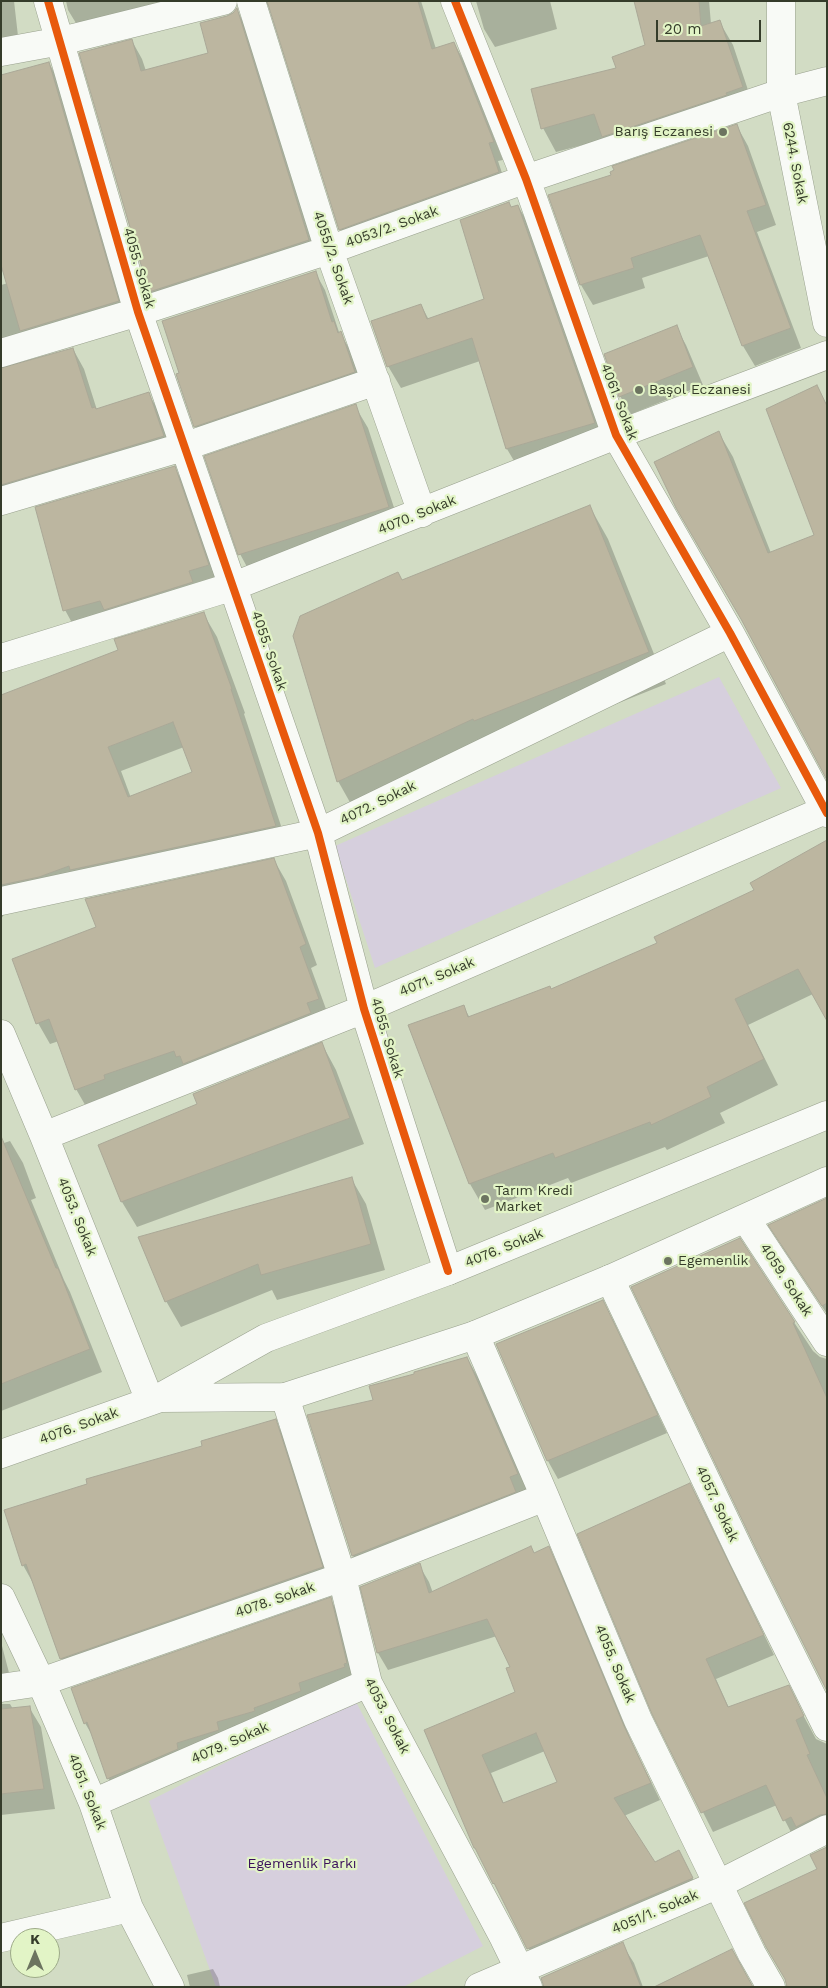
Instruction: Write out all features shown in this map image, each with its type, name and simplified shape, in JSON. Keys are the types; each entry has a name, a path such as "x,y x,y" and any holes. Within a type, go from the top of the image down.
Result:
{"street":[{"name":"4055. Sokak","path":"48,1 138,312 186,446 318,832 364,1009 448,1270"},
{"path":"1,52 61,41 223,1"},
{"name":"4055/2. Sokak","path":"251,1 329,250 422,513"},
{"name":"4061. Sokak","path":"455,1 526,179 616,435 730,633 826,811"},
{"name":"6244. Sokak","path":"781,1 781,93 827,323"},
{"name":"4053/2. Sokak","path":"3,345 138,312 329,250 526,179 781,93 827,81"},
{"name":"4070. Sokak","path":"1,658 234,586 616,435 827,355"},
{"path":"1,501 186,446 376,380"},
{"name":"4072. Sokak","path":"1,901 318,832 730,633"},
{"name":"4071. Sokak","path":"44,1136 364,1009 826,811"},
{"name":"4053. Sokak","path":"1,1034 154,1400"},
{"name":"4076. Sokak","path":"1,1454 154,1400 266,1338 448,1270 827,1115"},
{"name":"4076. Sokak","path":"154,1400 285,1397 475,1334 610,1279 827,1181"},
{"name":"4059. Sokak","path":"746,1219 827,1342"},
{"name":"4057. Sokak","path":"610,1279 743,1558 827,1727"},
{"name":"4055. Sokak","path":"475,1334 638,1720 752,1954 771,1987"},
{"name":"4053. Sokak","path":"285,1397 342,1576 368,1683 524,1978"},
{"name":"4078. Sokak","path":"1,1688 41,1682 342,1576 545,1497"},
{"name":"4051. Sokak","path":"1,1598 41,1682 93,1803 129,1908 170,1987"},
{"name":"4079. Sokak","path":"93,1803 368,1683"},
{"name":"4051/1. Sokak","path":"479,1987 524,1978 719,1884 827,1829"},
{"path":"1,1938 129,1908"}],"green space":[{"path":"719,677 781,788 375,968 335,846"},
{"name":"Egemenlik Parkı","path":"354,1698 483,1946 403,1987 216,1987 149,1801"}],"building":[{"path":"267,1 418,1 432,49 454,42 494,142 489,143 499,172 339,230"},
{"path":"634,1 699,1 701,26 720,20 743,87 726,93 727,95 602,137 594,114 541,129 531,89 616,68 612,57 645,45"},
{"path":"237,8 309,240 149,292 79,53 132,39 141,71 208,53 200,23 227,16"},
{"path":"49,62 119,301 20,331 1,265 1,75"},
{"path":"737,124 766,205 747,211 791,328 742,346 700,235 631,258 634,268 580,285 548,195 611,175 610,172 614,170 612,166"},
{"path":"509,202 511,207 518,205 595,423 506,449 472,338 387,367 371,321 421,304 427,319 484,299 460,220"},
{"path":"316,271 332,322 334,321 338,333 341,331 355,372 194,427 176,374 179,373 162,321"},
{"path":"677,325 693,367 619,397 604,354"},
{"path":"73,348 92,408 95,407 96,409 149,392 164,436 1,485 1,368"},
{"path":"817,385 827,406 827,780 741,619 676,508 654,462 719,431 768,553 814,535 766,409"},
{"path":"356,404 389,507 238,555 204,456"},
{"path":"175,466 209,565 189,571 193,582 104,610 100,601 63,611 35,507"},
{"path":"590,505 649,652 474,721 473,719 337,782 293,636 300,616 398,572 402,580"},
{"path":"204,612 232,689 276,826 70,870 69,866 39,877 1,885 1,695 118,650 114,639","holes":["173,722 192,772 128,797 108,747"]},
{"path":"827,840 827,1021 798,969 735,999 764,1059 707,1087 711,1097 651,1125 650,1122 555,1158 553,1153 469,1184 408,1025 464,1005 468,1017 550,986 551,989 657,943 654,937 754,890 750,883"},
{"path":"274,858 306,944 300,947 319,999 307,1003 311,1013 183,1064 180,1056 176,1057 174,1051 104,1075 105,1079 75,1090 49,1019 36,1024 12,959 96,927 85,899"},
{"path":"322,1042 350,1118 121,1202 98,1145 197,1104 193,1094"},
{"path":"1,1136 56,1268 58,1268 90,1349 1,1384"},
{"path":"352,1177 371,1244 261,1275 258,1264 165,1302 138,1237"},
{"path":"827,1198 827,1303 822,1306 768,1225"},
{"path":"740,1238 795,1322 793,1323 827,1398 827,1691 757,1551 631,1287"},
{"path":"603,1300 658,1415 547,1461 496,1344"},
{"path":"467,1357 518,1474 510,1477 516,1492 352,1556 307,1415 373,1400 369,1386"},
{"path":"276,1419 323,1567 60,1659 26,1564 22,1566 4,1510 87,1484 86,1479 202,1446 201,1441"},
{"path":"690,1483 764,1635 706,1659 728,1707 789,1685 804,1716 796,1720 810,1754 807,1755 827,1798 827,1814 820,1815 796,1827 791,1817 783,1821 766,1785 701,1813 652,1714 577,1534"},
{"path":"531,1546 534,1553 549,1546 624,1726 651,1783 614,1798 655,1862 679,1850 693,1878 527,1949 474,1848 424,1730 515,1692 506,1668 510,1667 487,1619 377,1653 360,1587 420,1563 429,1593","holes":["536,1733 557,1782 503,1803 482,1755"]},
{"path":"331,1597 347,1663 344,1664 345,1667 299,1683 301,1691 254,1708 255,1711 217,1722 219,1730 177,1743 178,1749 107,1779 87,1722 84,1724 71,1688"},
{"path":"30,1706 44,1789 1,1794 1,1709"},
{"path":"827,1847 827,1987 787,1987 785,1979 766,1947 744,1903 817,1869 810,1855"},
{"path":"623,1942 641,1987 544,1987 541,1978"},
{"path":"732,1949 753,1987 654,1987"}],"cycle path":[{"path":"48,1 138,312 318,833 364,1009 448,1271"},
{"path":"455,1 526,179 616,435 730,633 827,813"}],"place":[{"name":"Barış Eczanesi","path":"723,132"},
{"name":"Başol Eczanesi","path":"639,390"},
{"name":"Tarım Kredi Market","path":"485,1199"},
{"name":"Egemenlik","path":"668,1261"}]}
